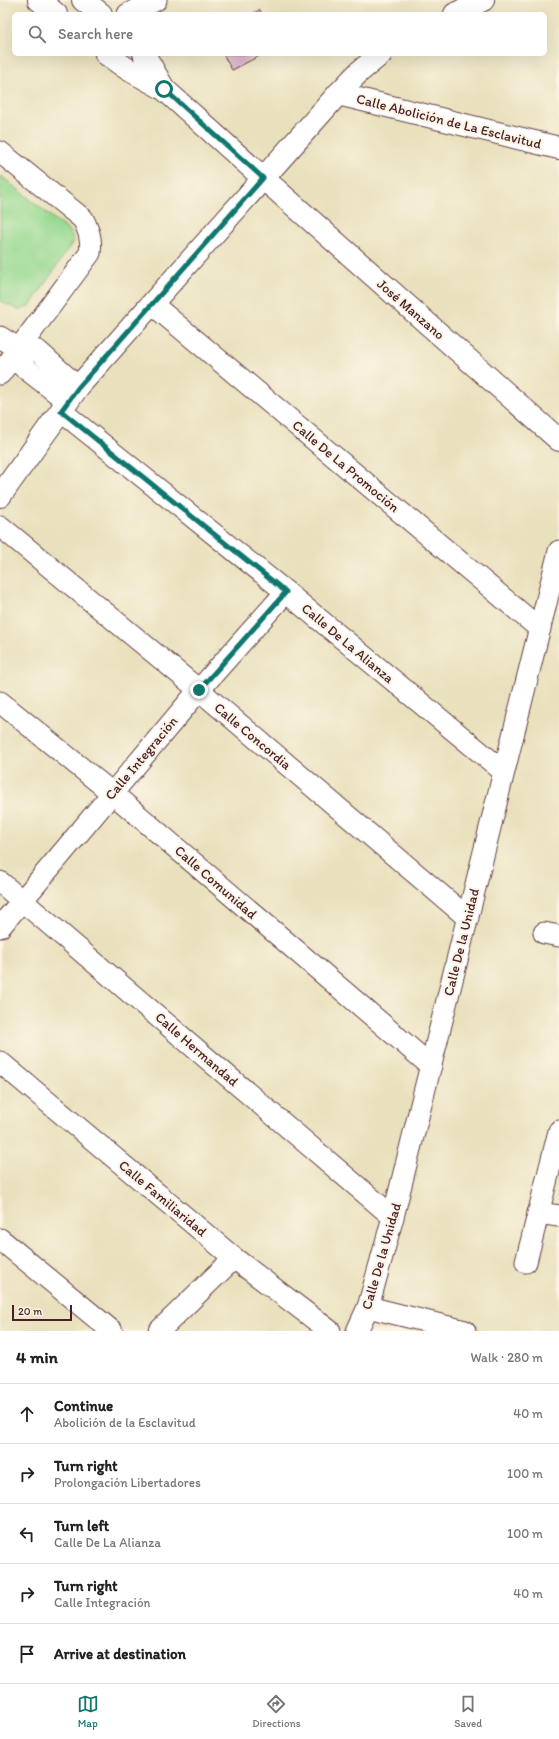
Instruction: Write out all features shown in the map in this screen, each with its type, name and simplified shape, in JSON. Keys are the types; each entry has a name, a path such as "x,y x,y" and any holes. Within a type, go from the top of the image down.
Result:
{"street":[{"path":"39,0 54,12"},
{"path":"83,0 98,12"},
{"path":"132,12 156,0"},
{"path":"459,12 483,0"},
{"path":"109,56 164,89"},
{"path":"145,56 164,89"},
{"path":"0,496 69,400 338,94 359,72 379,56"},
{"name":"José Manzano","path":"164,89 559,440"},
{"name":"Calle Abolición de La Esclavitud","path":"338,94 559,148"},
{"path":"0,152 83,219 90,233 91,244 90,253 0,374"},
{"name":"Calle De La Promoción","path":"152,304 540,629"},
{"path":"0,337 19,349"},
{"name":"Calle De La Alianza","path":"19,349 21,365 69,400 286,592 503,771"},
{"name":"Calle Concordia","path":"0,526 199,690 468,918"},
{"name":"Calle De la Unidad","path":"357,1331 368,1307 393,1217 559,550"},
{"name":"Calle Integración","path":"0,928 199,690 286,592"},
{"name":"Calle Comunidad","path":"0,702 112,793 431,1066"},
{"name":"Calle Hermandad","path":"0,882 393,1217"},
{"name":"Calle Familiaridad","path":"0,1062 234,1258 330,1331"},
{"path":"526,1262 559,1131"},
{"path":"538,1213 559,1216"},
{"path":"0,1239 112,1331"},
{"path":"159,1331 234,1258"},
{"path":"368,1307 455,1330"}],"green space":[{"path":"0,175 69,231 74,240 30,306 19,310 0,301"}],"building":[{"path":"224,56 259,56 232,70"}],"route":[{"path":"164,89 263,178 78,388 61,411 286,592 199,690"}]}
